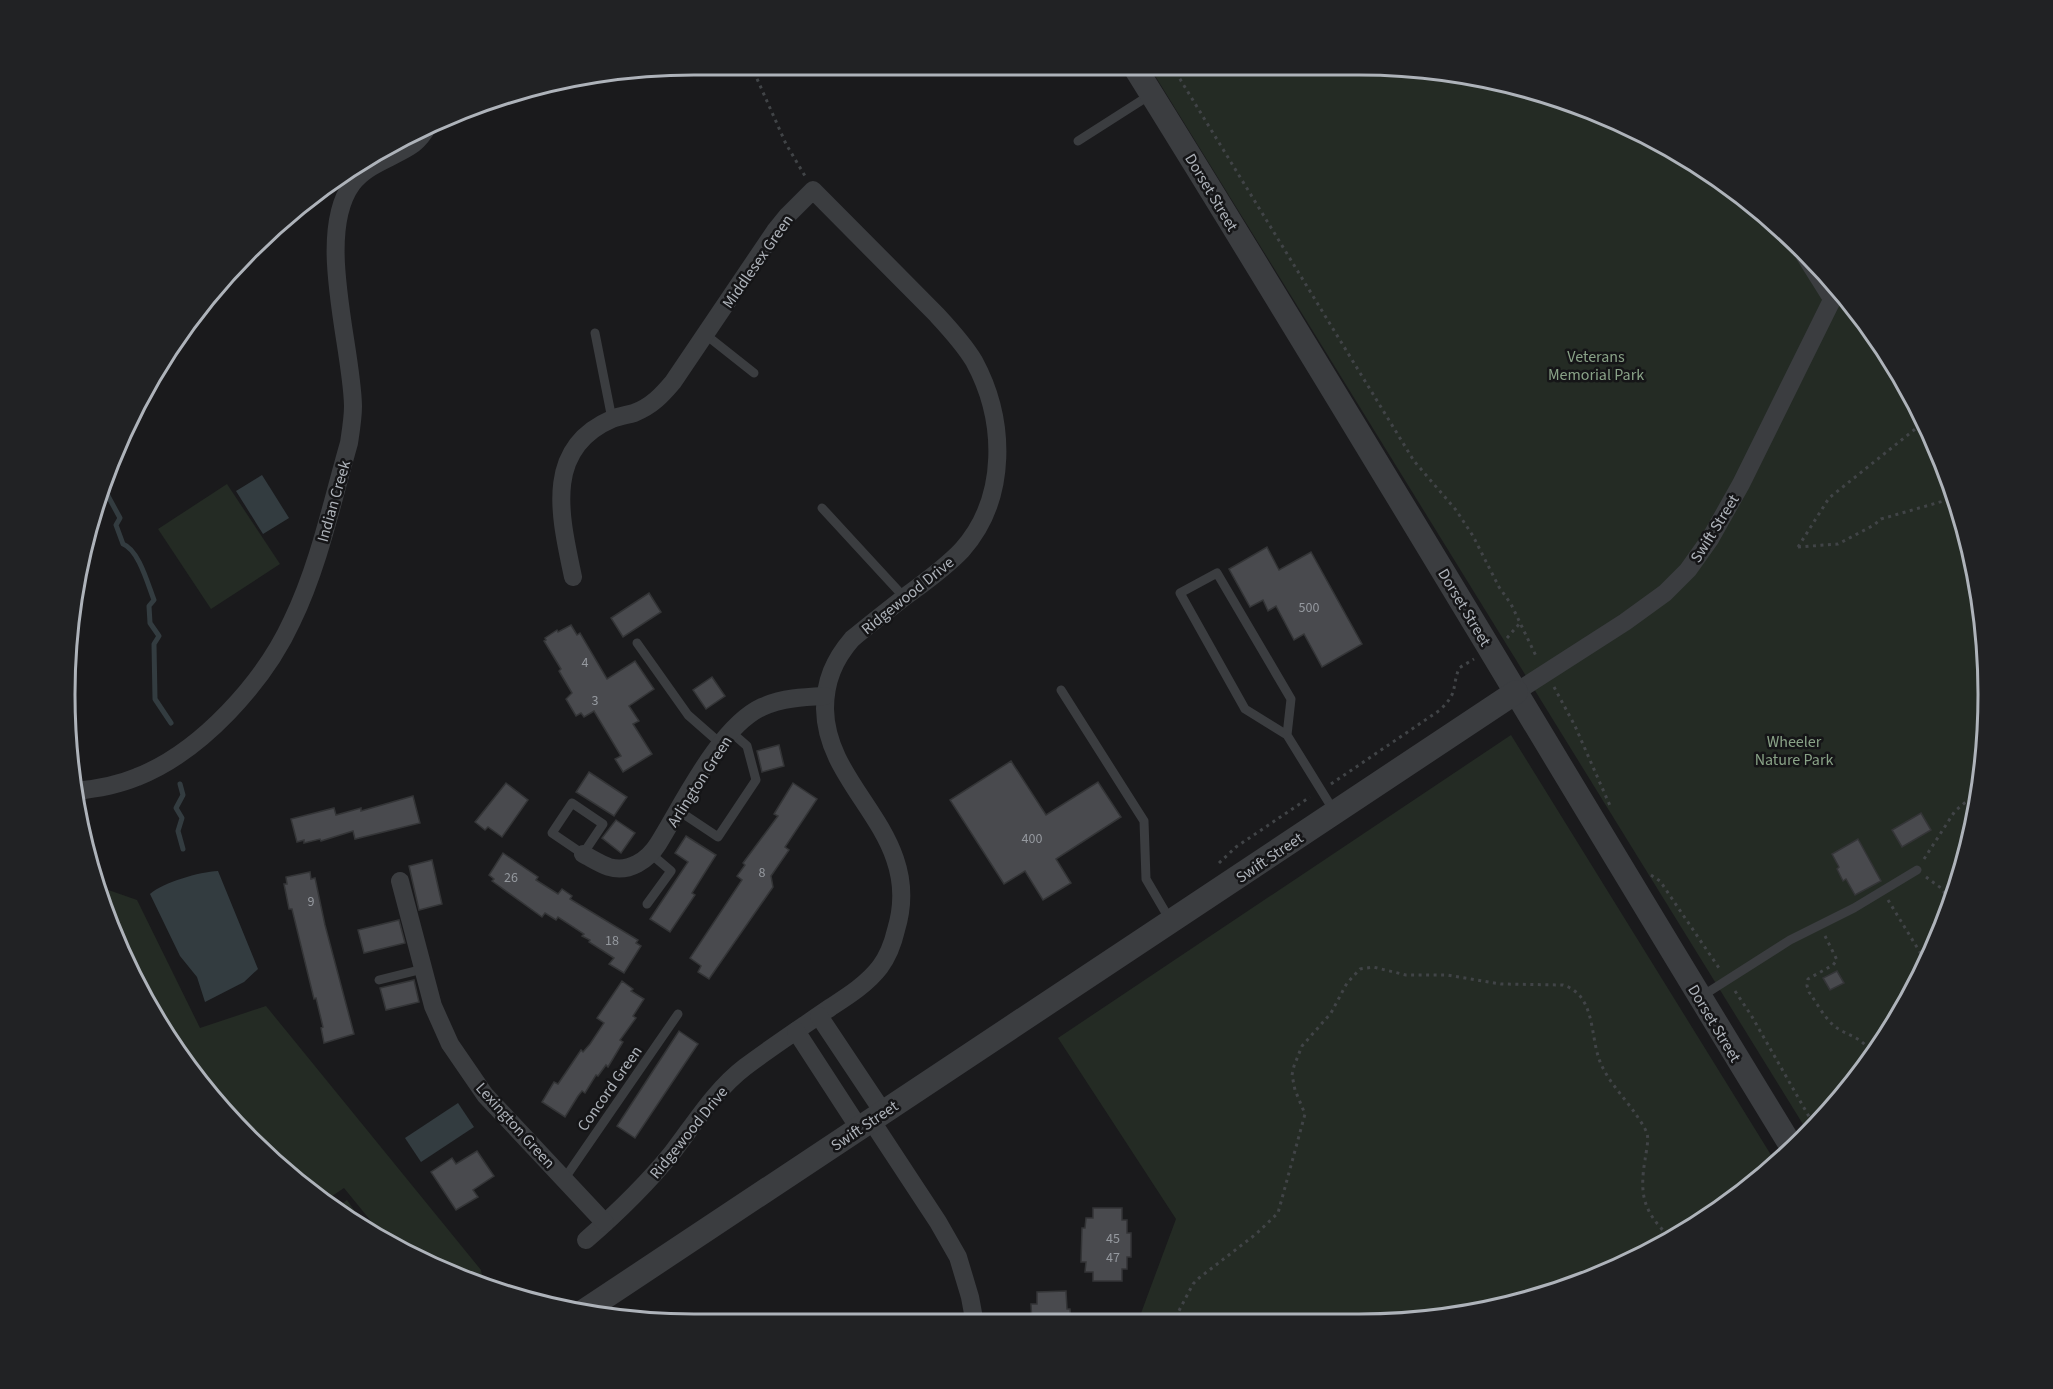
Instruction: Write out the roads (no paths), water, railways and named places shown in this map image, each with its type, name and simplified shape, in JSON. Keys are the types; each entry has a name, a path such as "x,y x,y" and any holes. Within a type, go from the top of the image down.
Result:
{"street":[{"name":"Dorset Street","path":"1140,75 1787,1142"},
{"name":"Indian Creek","path":"83,790 137,777 160,766 201,738 236,704 280,643 291,623 320,545 352,425 352,387 337,277 337,234 343,201 354,181 362,174 375,164 410,147 414,143"},
{"name":"Middlesex Green","path":"573,577 560,506 563,477 581,441 590,432 612,419 647,408 657,401 674,382 775,231 813,190"},
{"name":"Ridgewood Drive","path":"586,1240 655,1173 710,1102 743,1068 855,991 879,969 887,957 901,911 900,874 889,846 835,754 826,719 825,696 833,665 842,651 859,633 952,561 982,521 995,486 998,465 995,423 974,362 953,332 813,190"},
{"name":"Swift Street","path":"593,1305 1625,622 1665,593 1688,570 1710,539 1741,484 1834,298"},
{"name":"Arlington Green","path":"583,854 609,867 620,869 631,866 651,854 726,738 752,713 762,707 795,698 825,696"},
{"name":"Lexington Green","path":"400,880 433,1006 450,1044 485,1095 605,1223"},
{"path":"819,1016 871,1120 938,1222 958,1257 973,1314"},
{"path":"796,1031 871,1120"}],"lane":[{"path":"1078,141 1152,94"},
{"path":"595,333 612,419"},
{"path":"706,335 754,373"},
{"path":"822,508 904,597"},
{"path":"1287,735 1291,699 1217,573 1180,593 1245,709 1287,735 1335,813"},
{"path":"637,643 688,715 726,738 747,746 756,780 718,837 679,811"},
{"path":"1061,690 1144,821 1146,879 1171,922"},
{"path":"572,803 603,824 583,854 552,833 572,803"},
{"path":"647,904 671,871 651,854"},
{"path":"1700,998 1790,940 1917,870"},
{"path":"380,980 423,969"},
{"name":"Concord Green","path":"565,1178 678,1014"}],"waterway":[{"path":"108,495 120,518 116,525 123,544 134,553 138,560 154,600 149,606 150,623 159,636 154,644 155,699 171,723"},
{"path":"180,784 183,795 176,808 182,818 178,831 183,849"}],"park label":[{"name":"Veterans Memorial Park","path":"1596,365"},
{"name":"Wheeler Nature Park","path":"1794,750"}]}
